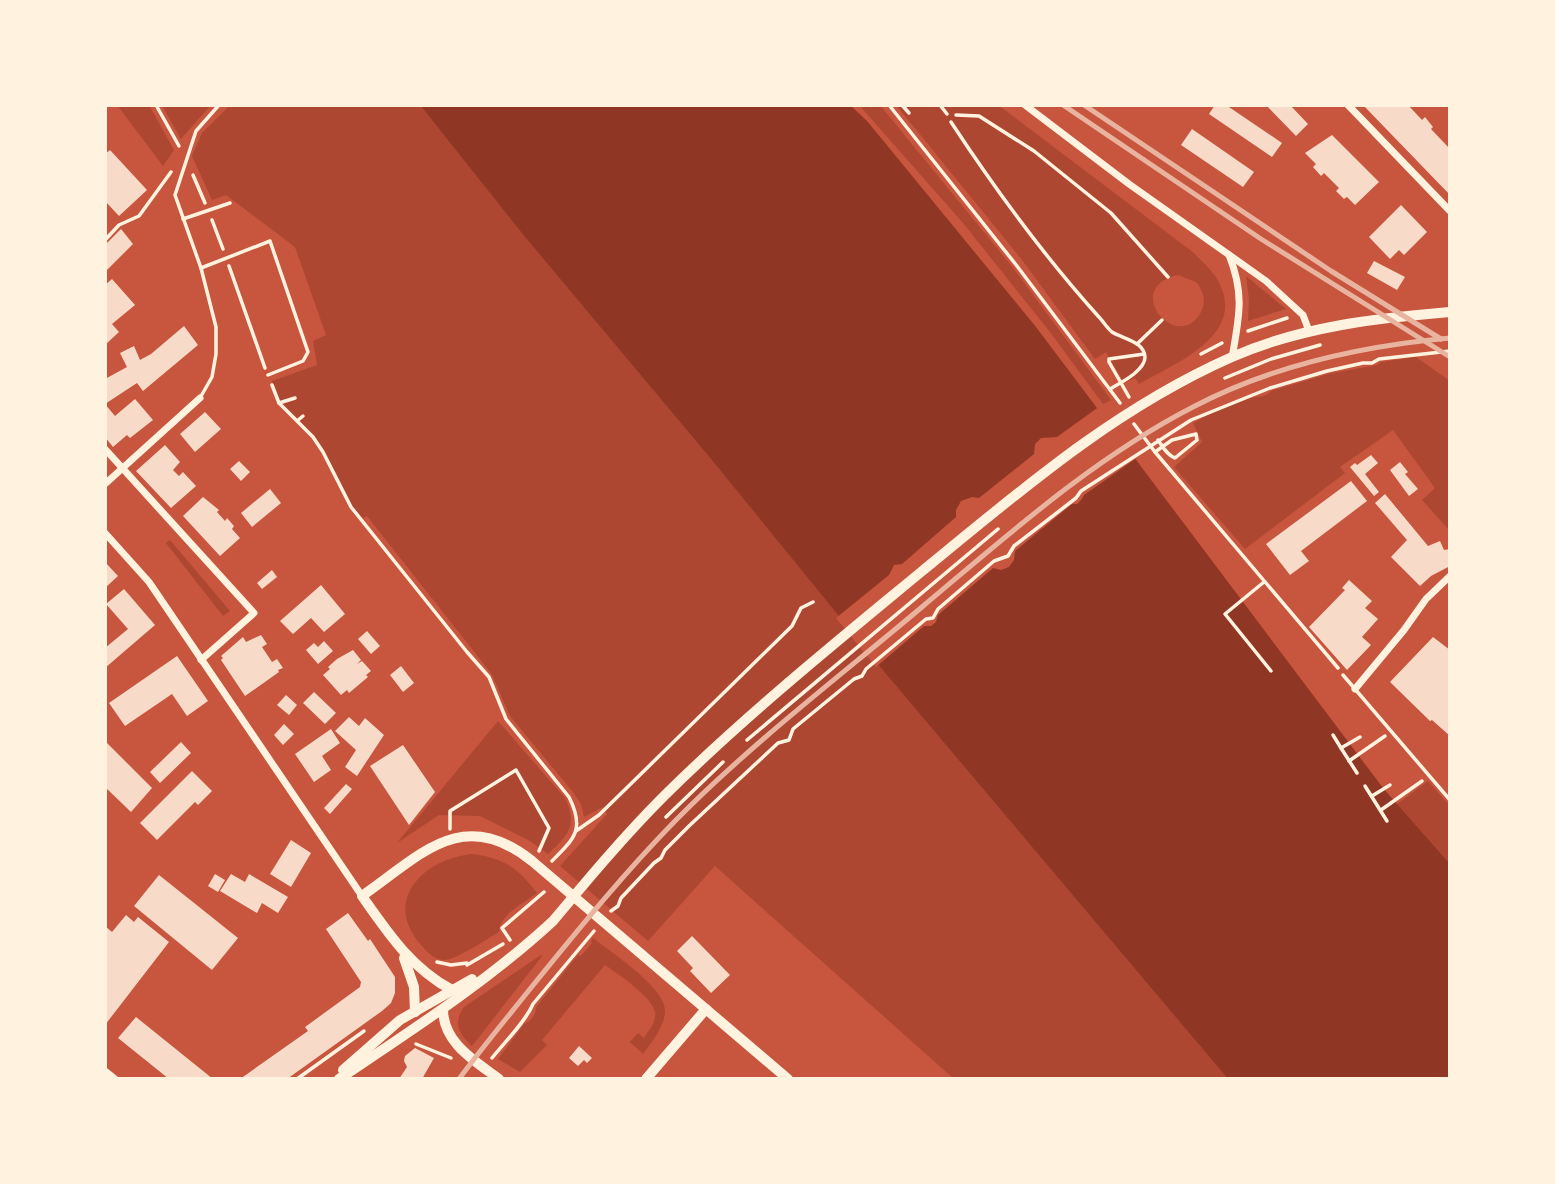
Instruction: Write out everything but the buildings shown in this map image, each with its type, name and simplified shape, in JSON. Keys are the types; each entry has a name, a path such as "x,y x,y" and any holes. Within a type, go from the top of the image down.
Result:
{"main road":[{"path":"339,1079 443,1009 553,921 662,799 763,705 1021,489 1091,436 1231,358 1272,342 1309,331 1409,315 1450,312"},
{"path":"333,1079 385,1031 498,965"}],"street":[{"path":"1026,105 1129,184 1290,300 1303,315 1309,331"},
{"path":"1348,105 1450,211"},
{"path":"1229,254 1241,300 1231,358"},
{"path":"105,484 200,398"},
{"path":"105,449 254,613 201,660"},
{"path":"105,533 149,582 401,951 414,987 415,1012"},
{"path":"1356,689 1426,599 1450,576"},
{"path":"362,896 423,851 450,838 472,835 495,839 521,852 543,870 788,1079"},
{"path":"401,951 432,979 452,990"},
{"path":"443,1009 444,1024 454,1042 499,1079"},
{"path":"646,1079 706,1009"},
{"path":"105,1071 115,1079"}],"lane":[{"path":"200,398 212,377 216,354 216,327 201,268 175,195 196,131 219,105"},
{"path":"940,105 947,114"},
{"path":"183,219 230,203"},
{"path":"201,268 270,241 308,352 303,361 268,375"},
{"path":"1343,675 1450,800"}],"path":[{"path":"156,105 187,160 279,403 323,452 351,507 467,652 482,667 506,719 569,797 575,810 576,831"},
{"path":"888,105 1017,266 1155,452 1343,675"},
{"path":"902,105 909,113"},
{"path":"947,114 980,165 1082,298 1113,332 1137,344 1144,354 1143,363 1132,375 1110,389"},
{"path":"947,114 979,116 1034,151 1111,213 1168,277"},
{"path":"105,240 119,225 139,216 184,154"},
{"path":"1244,332 1293,317"},
{"path":"1137,344 1162,320"},
{"path":"1222,379 1271,359 1330,343"},
{"path":"604,919 689,826 778,743 789,740 793,730 854,679 862,676 866,669 926,619 933,618 938,609 994,561 1008,556 1014,546 1076,498 1081,491 1191,420 1252,394 1327,371 1372,363 1379,359 1450,351"},
{"path":"1129,396 1109,359 1144,354"},
{"path":"279,403 295,398"},
{"path":"297,421 303,416"},
{"path":"1132,427 1142,421"},
{"path":"1155,452 1172,440 1196,434 1198,440 1175,458 1170,456 1159,441"},
{"path":"737,748 999,529"},
{"path":"1264,582 1225,614 1271,671"},
{"path":"543,870 567,846 576,831 599,816 792,626 801,608 813,603"},
{"path":"1349,761 1391,731"},
{"path":"1333,735 1357,773"},
{"path":"1341,748 1360,737"},
{"path":"661,821 728,757"},
{"path":"450,838 450,811 516,769 549,828 541,848"},
{"path":"1381,810 1428,775"},
{"path":"1372,796 1390,785"},
{"path":"1365,786 1387,821"},
{"path":"441,964 470,963 510,940 502,928 544,892"},
{"path":"494,1056 597,928"},
{"path":"297,1079 371,1026"},
{"path":"408,1049 416,1044 457,1060"}],"shaded area":[{"path":"117,105 149,105 174,150 163,166"},
{"path":"162,105 211,105 181,139"},
{"path":"230,105 420,105 525,237 886,674 1228,1079 954,1079 715,866 648,941 560,866 607,814 603,807 584,817 581,804 572,791 510,716 492,675 367,516 361,519 351,507 313,437 279,403 272,381 317,365 313,341 326,335 295,247 226,195 212,200 192,156 202,133"},
{"path":"420,105 850,105 867,121 1036,327 1383,788 1450,864 1450,1079 1228,1079 886,674 525,237"},
{"path":"859,105 880,105 1014,269 1111,400 1103,404 1050,332 963,223"},
{"path":"896,105 998,105 1194,253 1219,282 1225,305 1222,321 1201,347 1185,358 1139,384 1135,378 1124,383 1106,352 1095,359 1022,260","holes":["1178,275 1196,282 1204,300 1201,312 1191,323 1180,326 1168,323 1154,304 1154,292 1161,282"]},
{"path":"1246,276 1286,309 1248,321"},
{"path":"1416,357 1450,381 1450,531 1422,500 1435,488 1393,430 1340,467 1345,473 1245,549 1174,467 1202,442 1193,423 1221,409 1328,374"},
{"path":"170,540 230,611 223,616 166,543"},
{"path":"498,721 565,798 571,816 566,835 548,854 530,841 480,816 439,815 397,843"},
{"path":"1428,781 1450,806 1450,864 1397,804"},
{"path":"472,854 493,858 509,866 537,893 503,920 499,932 457,956 438,959 424,949 410,929 406,913 407,898 413,885 424,873 438,864"},
{"path":"593,938 647,981 663,1002 663,1023 643,1054 630,1042 638,1033 644,1038 650,1029 655,1016 653,1006 634,986 605,965 542,1040 547,1045 520,1072 498,1059 524,1024 533,1017 536,1007 578,955 581,956 592,943"},
{"path":"541,955 472,1046 459,1028 459,1018 464,1007"}],"pier":[{"path":"1100,406 1138,457 1084,495 1077,504 1072,504 1015,551 1014,560 1009,567 1001,570 993,568 938,615 936,622 931,626 924,626 876,667 836,618 889,575 894,565 902,564 956,517 961,501 972,497 979,498 1034,454 1035,444 1041,438 1057,437"}],"railway":[{"path":"1063,105 1261,239 1450,357"},
{"path":"1084,105 1331,271 1441,339"},
{"path":"459,1079 601,903 657,840 705,792 796,711 1019,526 1086,474 1120,450 1193,407 1254,380 1351,352 1450,338"}]}
